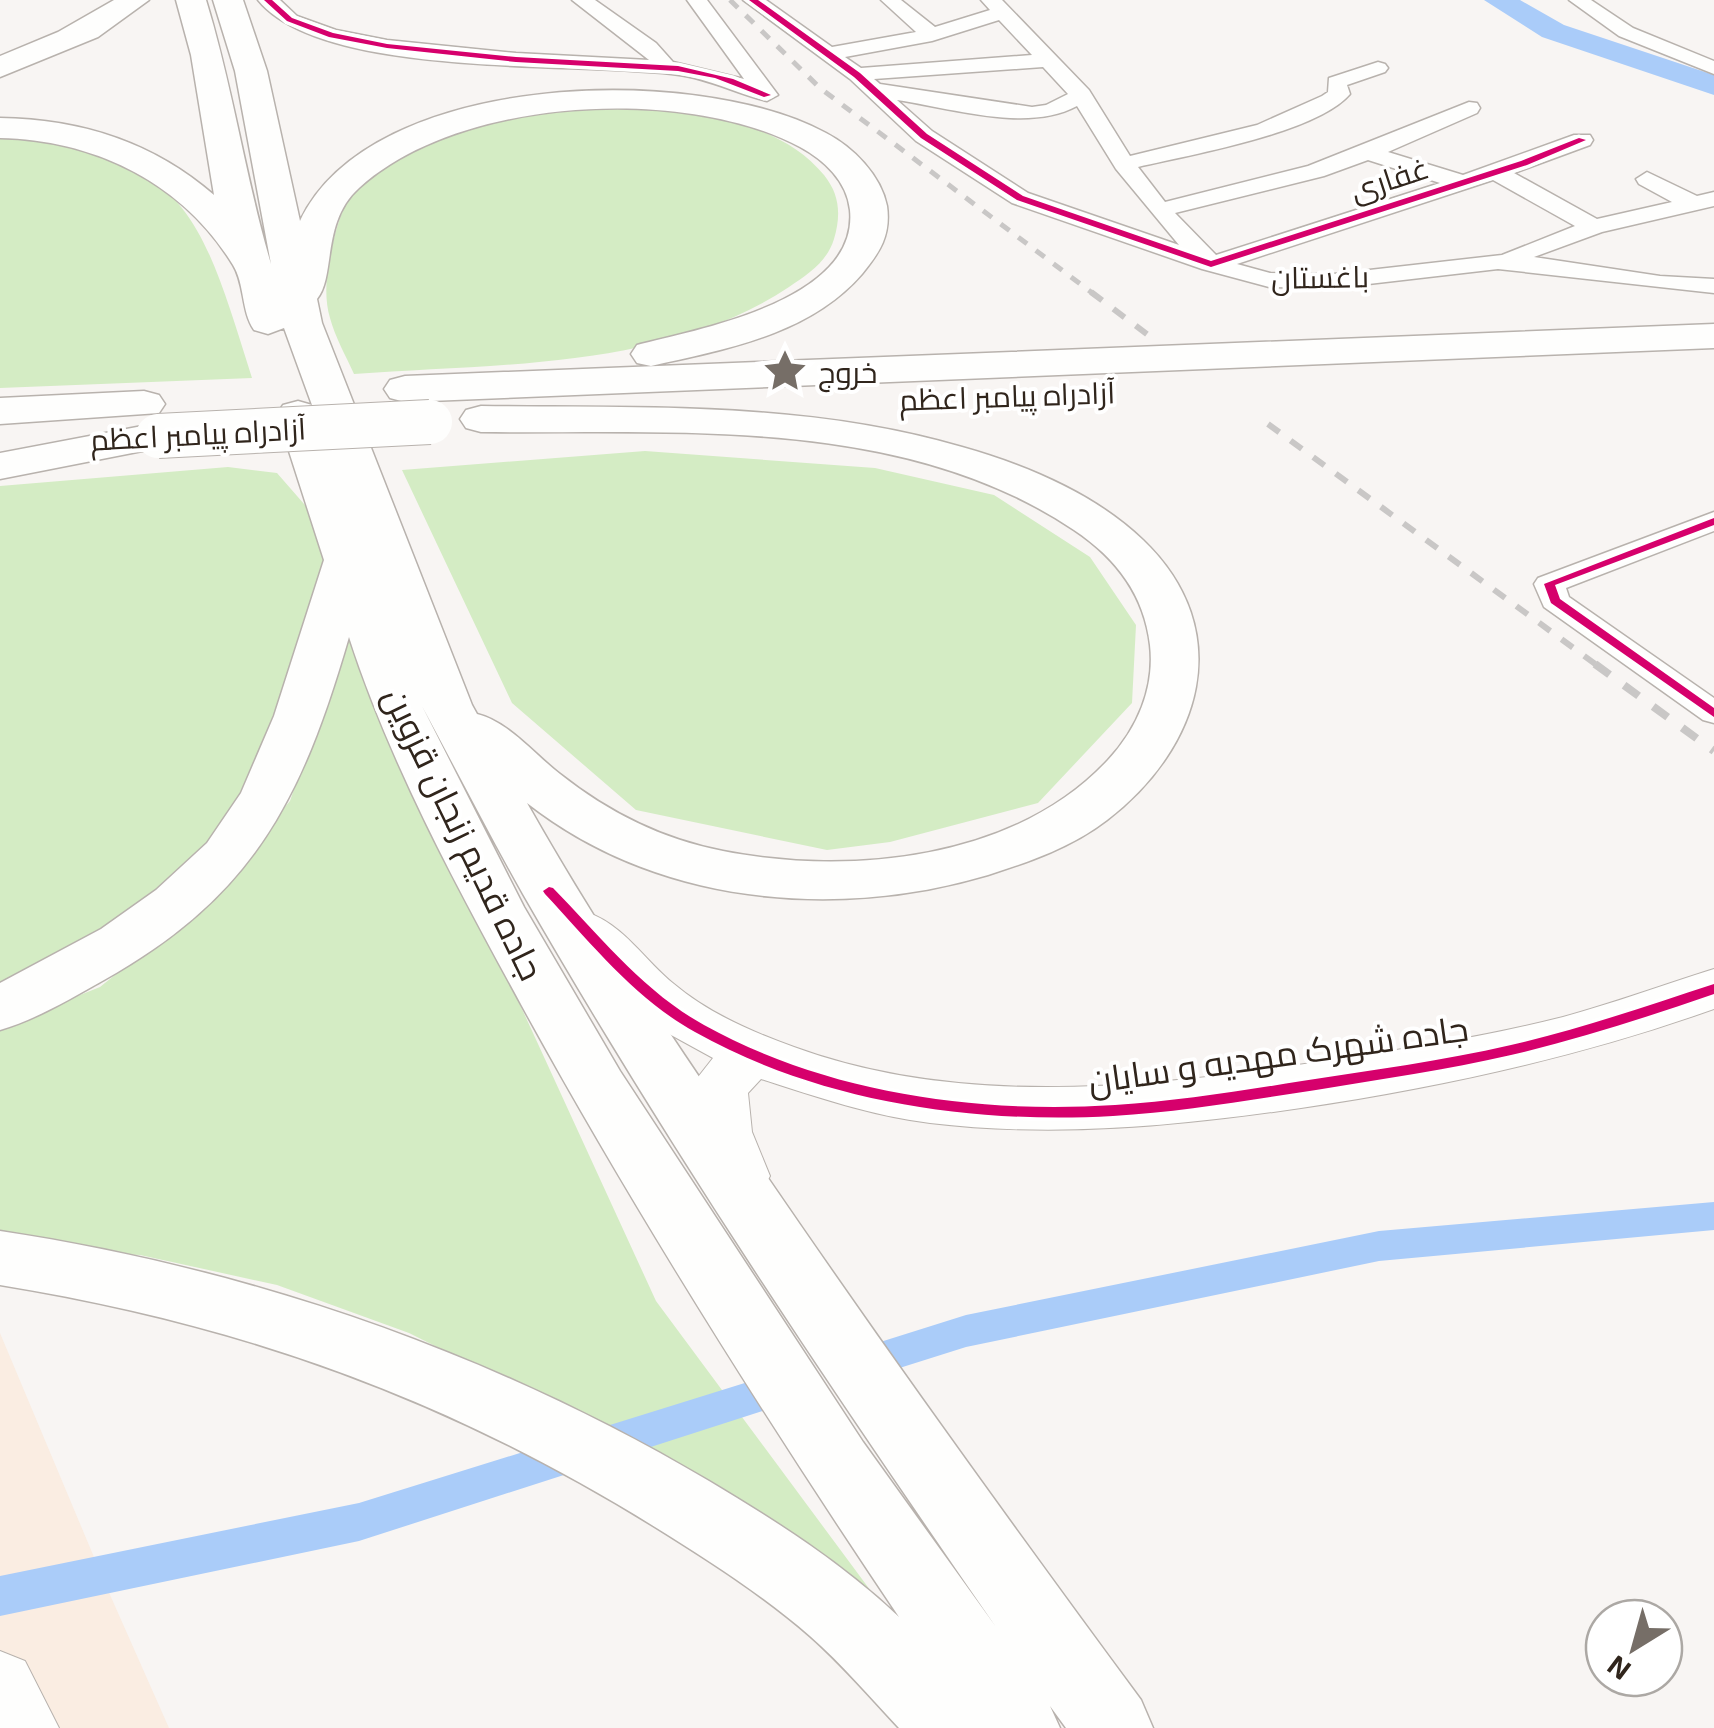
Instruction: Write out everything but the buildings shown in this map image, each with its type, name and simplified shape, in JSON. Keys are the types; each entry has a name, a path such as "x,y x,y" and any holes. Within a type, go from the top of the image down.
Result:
{"highway":[{"path":"0,68 41,52 134,0"},
{"name":"جاده قدیم زنجان قزوین","path":"191,0 207,55 231,190 252,265 400,712 496,906 598,1088 755,1336 871,1450"},
{"name":"جاده قدیم زنجان قزوین","path":"228,0 251,72 302,323 447,705 549,891 822,1316 871,1450"},
{"path":"302,323 306,252 323,212 343,182 379,154 430,129 513,109 637,99 715,107 750,115 811,138 852,170 868,203 869,236 828,288 764,324 717,339 418,405"},
{"path":"0,128 80,136 132,154 205,206 252,265"},
{"name":"آزادراه پیامبر اعظم","path":"0,442 151,420 1714,336"},
{"name":"آزادراه پیامبر اعظم","path":"418,405 480,419 1714,365"},
{"name":"آزادراه پیامبر اعظم","path":"0,411 151,420"},
{"path":"447,705 545,790 620,838 703,865 790,880 880,880 980,861 1054,830 1111,792 1152,743 1174,694 1175,641 1156,586 1124,548 1076,510 1010,478 940,455 866,438 786,428 480,419"},
{"path":"0,466 151,420"},
{"path":"0,1008 130,940 178,903 228,854 264,798 306,694 347,561"},
{"path":"0,1258 140,1281 254,1310 369,1350 508,1413 696,1510 822,1598 954,1728"},
{"path":"871,1450 1020,1728"},
{"path":"871,1450 1114,1728"}],"street":[{"path":"268,0 292,24 358,44 594,66 668,68 732,79 767,95 697,0"},
{"path":"582,0 648,47 668,68"},
{"name":"باغستان","path":"753,0 875,90 924,136 1020,198 1211,264 1269,280 1334,281 1498,262 1564,267 1660,283 1712,285"},
{"path":"1579,0 1598,18 1628,34 1714,68"},
{"path":"890,1 932,35"},
{"path":"828,54 932,35 999,4 1081,95 1124,164 1159,210 1211,264"},
{"path":"856,75 1051,60"},
{"path":"1124,164 1264,130 1330,101 1339,94 1336,82 1378,68"},
{"path":"875,90 1032,114 1052,111 1081,95"},
{"path":"1159,210 1281,180 1368,153 1468,108"},
{"name":"غفاری","path":"1211,264 1582,140"},
{"path":"1368,153 1462,182"},
{"path":"1495,172 1594,227"},
{"path":"1647,179 1704,202"},
{"path":"1498,262 1594,227 1704,202"},
{"path":"1713,711 1555,600 1549,584 1714,521"},
{"name":"جاده شهرک مهدیه و سایان","path":"549,891 658,1002 700,1030 804,1075 886,1095 967,1105 1086,1112 1202,1100 1446,1063 1513,1050 1714,989"},
{"path":"753,1054 720,1086 724,1132 756,1214"},
{"path":"0,1686 23,1728"}],"shaded area":[{"path":"0,1333 107,1588 169,1728 0,1728"}],"green space":[{"path":"636,107 738,123 785,143 806,157 824,175 838,206 834,239 822,261 789,287 740,314 689,334 634,348 522,364 354,374 330,318 328,271 345,205 376,169 407,149 483,124"},
{"path":"0,137 63,145 112,158 149,177 177,202 218,274 252,378 0,388"},
{"path":"645,451 875,468 994,495 1090,557 1136,625 1132,703 1038,803 890,842 827,850 636,810 512,703 402,470"},
{"path":"228,467 277,473 318,520 329,563 251,791 162,898 0,992 0,486"},
{"path":"348,630 656,1301 879,1602 649,1453 409,1333 277,1285 140,1255 0,1249 0,1027 100,987 193,912 290,801"}],"waterway":[{"path":"1499,0 1553,31 1714,85"},
{"path":"852,1367 966,1331 1379,1246 1714,1216"},
{"path":"0,1596 359,1522 793,1385"}],"railway":[{"path":"730,0 820,88 1095,295"},
{"path":"1091,292 1156,341"},
{"path":"1268,424 1598,666"},
{"path":"1595,664 1714,751"}],"cycle path":[{"path":"268,0 290,20 331,35 387,46 516,59 678,68 767,95"},
{"path":"753,0 857,75 924,136 1020,198 1211,264 1524,163 1582,140"},
{"path":"1714,521 1549,584 1555,601 1714,713"},
{"path":"549,891 657,999 698,1028 742,1050 836,1084 987,1109 1086,1112 1144,1108 1415,1069 1563,1037 1714,989"}],"place":[{"name":"خروج","path":"785,371"}]}
